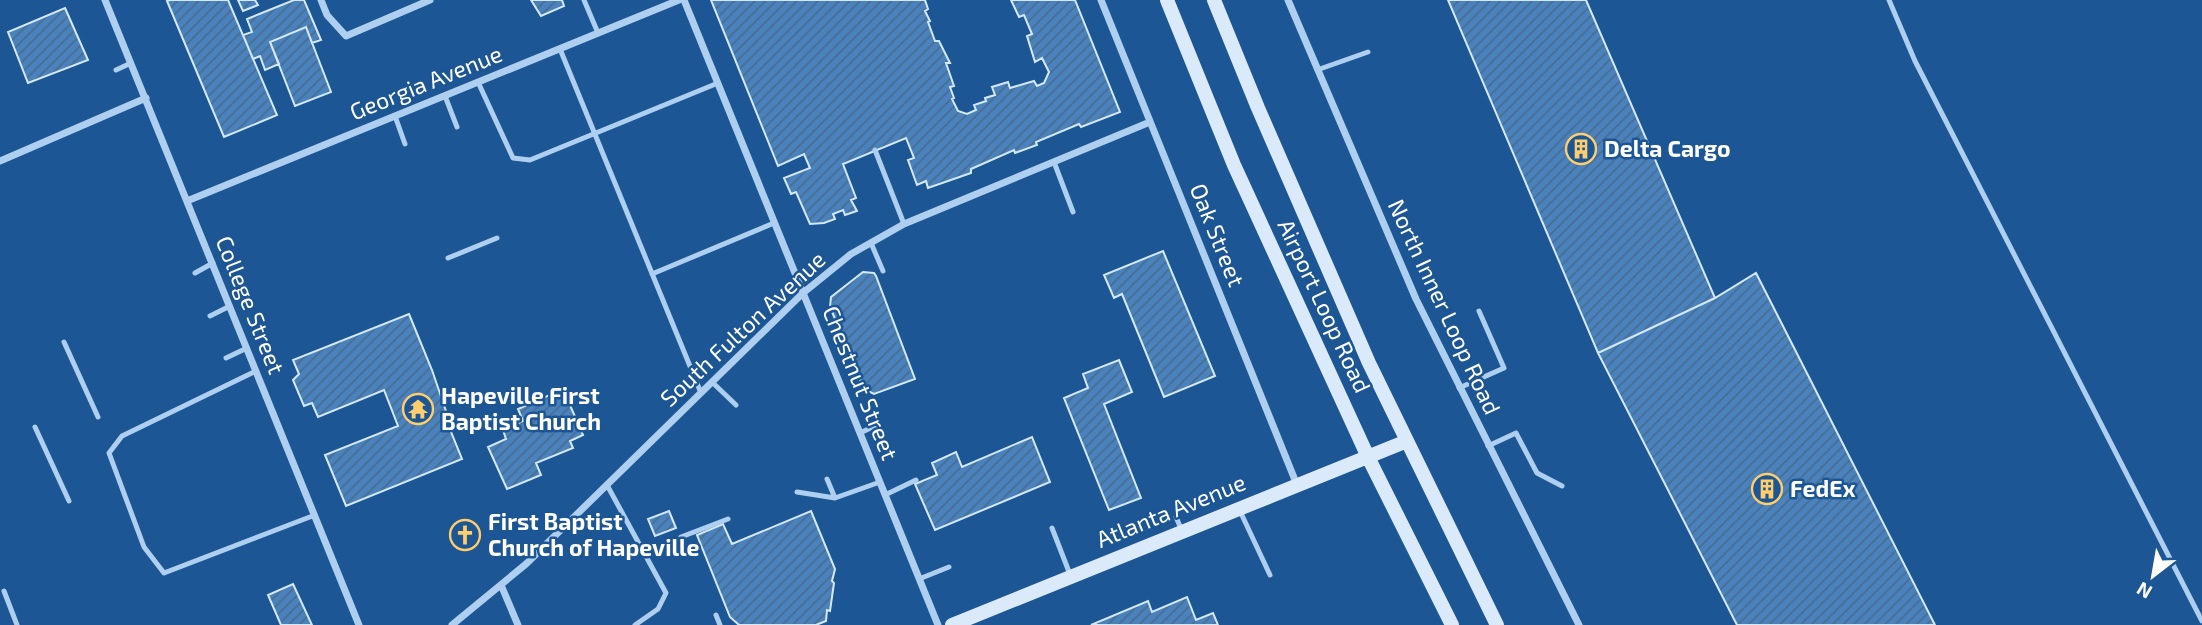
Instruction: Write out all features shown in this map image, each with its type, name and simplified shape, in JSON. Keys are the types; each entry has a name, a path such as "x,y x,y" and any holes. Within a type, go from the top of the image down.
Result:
{"main road":[{"name":"Airport Loop Road","path":"1167,0 1234,165 1368,457 1452,625"},
{"name":"Airport Loop Road","path":"1214,0 1369,363 1497,625"},
{"name":"Atlanta Avenue","path":"952,625 1408,441"}],"street":[{"name":"College Street","path":"105,0 359,625"},
{"path":"321,0 327,15 346,36 430,0"},
{"name":"Georgia Avenue","path":"187,201 682,0"},
{"name":"Chestnut Street","path":"682,0 938,625"},
{"name":"Oak Street","path":"1101,0 1297,485"},
{"name":"North Inner Loop Road","path":"1288,0 1416,299 1579,625"},
{"path":"0,161 146,98"},
{"name":"South Fulton Avenue","path":"452,625 526,564 803,293 851,254 904,224 1150,122"},
{"path":"500,585 518,625"}],"lane":[{"path":"584,0 598,33"},
{"path":"1889,0 1915,61 2202,621"},
{"path":"560,49 701,393"},
{"path":"1317,70 1368,52"},
{"path":"116,71 131,63"},
{"path":"478,82 513,158 530,160 718,83"},
{"path":"445,96 457,127"},
{"path":"395,116 405,144"},
{"path":"875,150 904,224"},
{"path":"1054,162 1073,212"},
{"path":"652,274 775,223"},
{"path":"448,258 497,239"},
{"path":"871,243 883,271"},
{"path":"195,273 213,263"},
{"path":"210,316 230,306"},
{"path":"1459,388 1504,368 1479,310"},
{"path":"64,342 98,417"},
{"path":"226,358 247,348"},
{"path":"256,371 122,436 109,453 144,547 164,573 315,514"},
{"path":"712,382 736,405"},
{"path":"860,433 879,424"},
{"path":"35,427 69,501"},
{"path":"1488,446 1516,433 1537,473 1562,486"},
{"path":"827,479 835,498"},
{"path":"885,495 916,480"},
{"path":"797,492 835,498 880,482"},
{"path":"607,485 666,593 658,608 635,625"},
{"path":"1238,509 1270,575"},
{"path":"1176,517 1182,531"},
{"path":"681,537 728,519"},
{"path":"1052,528 1071,577"},
{"path":"919,579 950,567"},
{"path":"4,591 17,625"},
{"path":"716,615 720,625"}],"building":[{"path":"228,0 277,115 224,137 167,1"},
{"path":"238,0 255,0 258,5 243,11"},
{"path":"294,0 304,0 321,40 312,43 306,27 270,42 279,64 265,70 260,56 253,59 243,35 252,32 247,19"},
{"path":"531,0 562,0 564,6 541,16"},
{"path":"711,0 925,0 928,9 925,11 935,41 939,41 950,63 946,63 954,86 950,87 954,98 952,99 958,111 967,114 976,110 974,105 995,95 992,87 1008,82 1010,88 1034,81 1037,86 1044,83 1049,72 1042,58 1035,62 1027,36 1032,34 1024,15 1019,17 1011,0 1075,0 1120,112 1081,127 1079,124 1036,142 1037,145 1015,153 1014,150 971,169 971,173 928,188 926,181 917,185 908,160 914,158 906,138 843,164 856,198 851,200 857,211 845,215 843,210 833,214 835,219 810,224 796,192 791,194 784,178 810,168 804,154 778,166"},
{"name":"Delta Cargo","path":"1448,0 1586,0 1715,298 1598,353"},
{"path":"65,8 88,60 28,83 8,32"},
{"path":"306,27 331,92 295,106 270,42"},
{"path":"1163,251 1215,376 1164,397 1122,294 1114,298 1104,275"},
{"path":"863,272 874,273 876,276 915,379 874,394 864,389 830,307 831,297"},
{"name":"FedEx","path":"1756,273 1935,625 1737,625 1598,353 1715,298"},
{"name":"Hapeville First Baptist Church","path":"409,314 432,370 446,411 443,412 462,459 346,506 325,455 398,426 384,390 318,417 312,403 304,406 293,380 299,374 293,360"},
{"path":"1119,360 1132,392 1104,404 1141,498 1109,510 1064,398 1088,388 1083,374"},
{"path":"563,389 583,435 570,441 573,448 536,463 541,475 507,489 488,447 506,439 503,430 523,421 518,409"},
{"path":"1032,437 1050,482 935,530 915,484 937,475 932,463 956,452 962,467"},
{"path":"669,511 676,528 655,536 648,519"},
{"path":"811,511 835,569 830,611 827,610 826,621 816,625 739,625 730,617 697,535 723,524 732,544"},
{"path":"293,584 312,625 281,625 268,595"},
{"path":"1187,597 1196,620 1213,613 1218,625 1091,625 1148,601 1152,612"}],"place":[{"name":"Delta Cargo","path":"1581,149"},
{"name":"Hapeville First Baptist Church","path":"418,409"},
{"name":"FedEx","path":"1767,489"},
{"name":"First Baptist Church of Hapeville","path":"465,535"}]}
